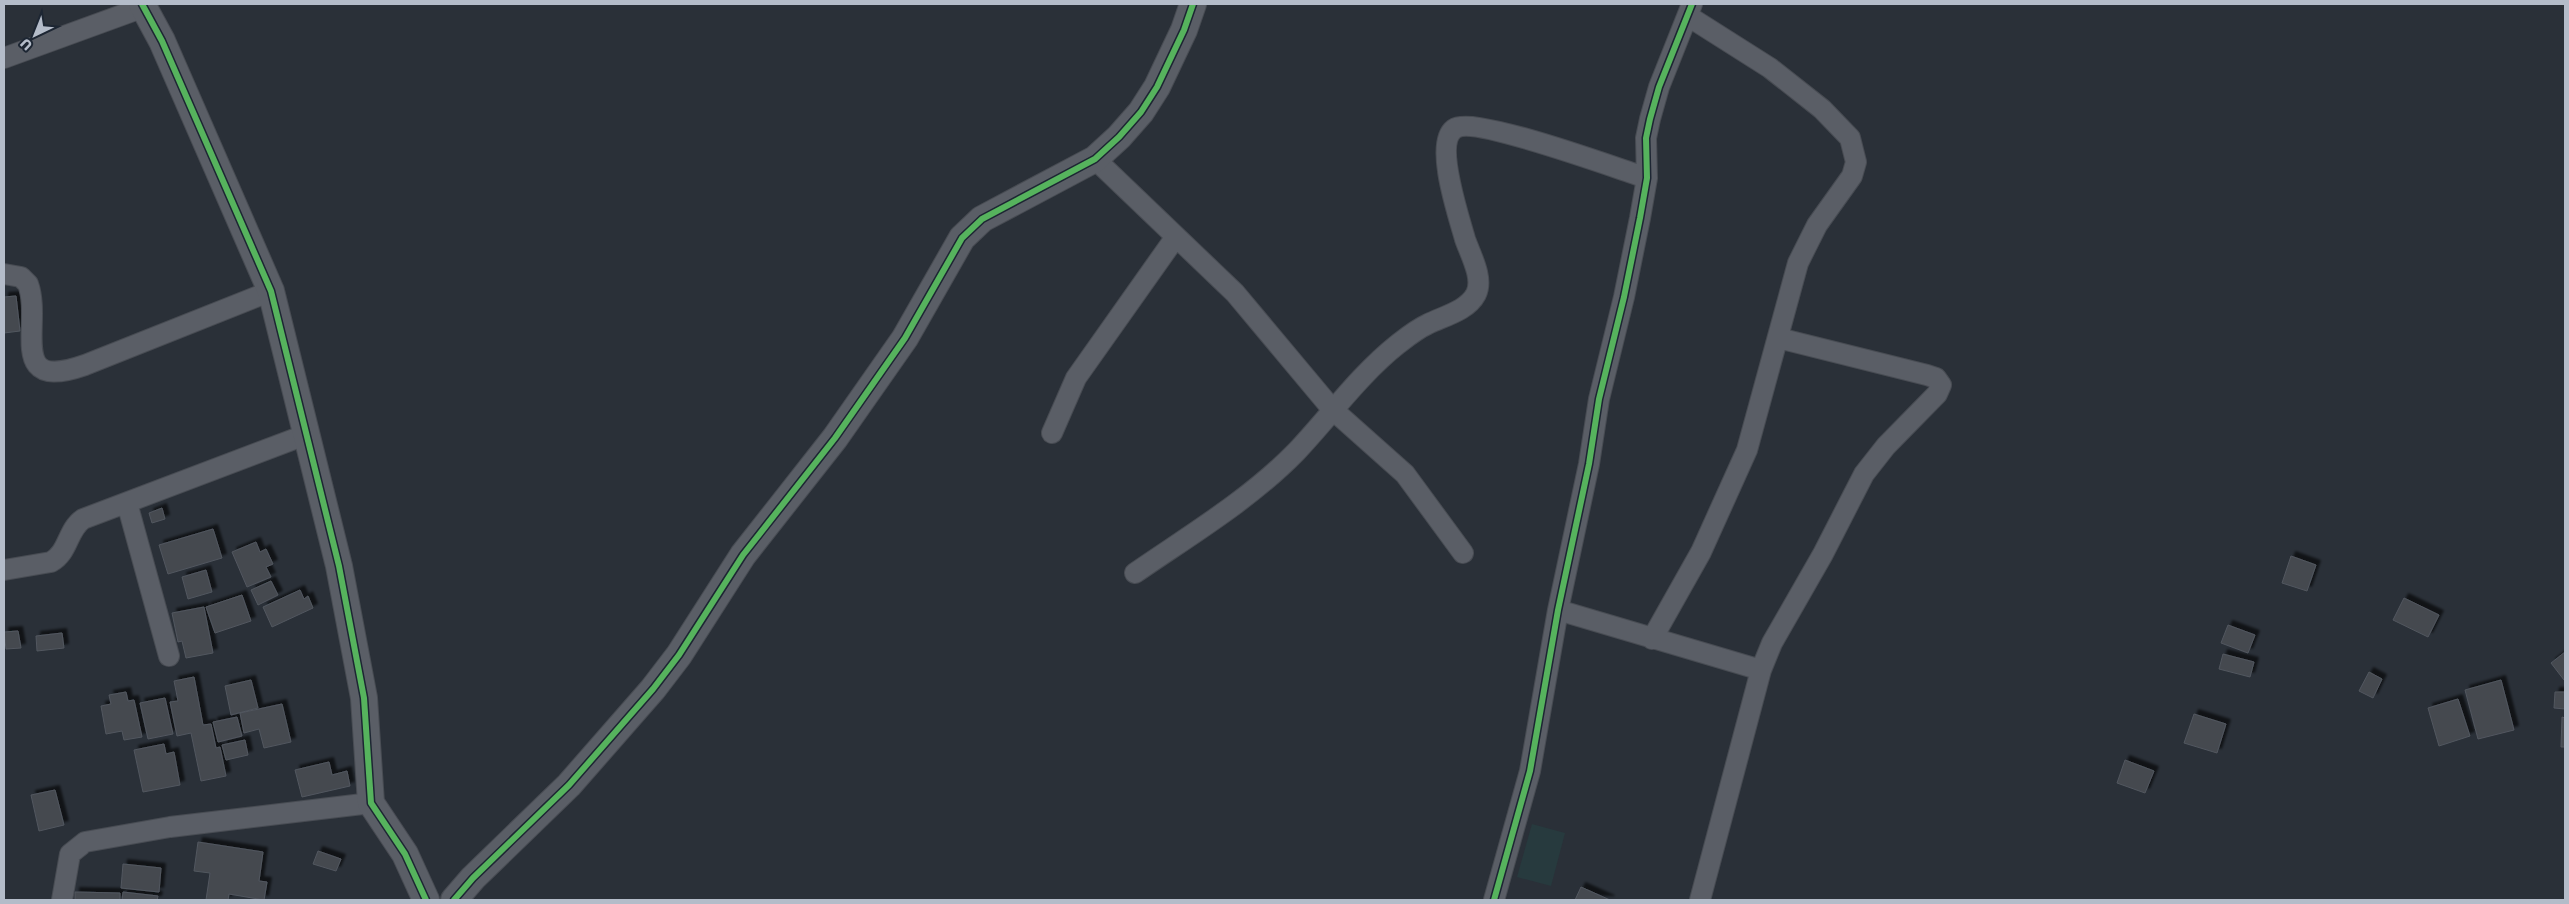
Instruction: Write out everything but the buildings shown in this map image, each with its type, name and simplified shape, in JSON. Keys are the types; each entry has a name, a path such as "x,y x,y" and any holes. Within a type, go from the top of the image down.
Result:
{"street":[{"path":"454,900 473,878 569,786 674,662 743,555 835,438 905,338 951,253 967,232 982,219 1096,159 1141,112 1157,87 1184,30 1193,4"},
{"path":"4,58 143,5 162,41 271,291 305,435 339,566 364,698 371,803 405,854 426,900"},
{"path":"1494,900 1530,771 1558,610 1589,464 1599,399 1624,297 1647,178 1646,138 1650,119 1659,87 1690,10 1770,68 1822,109 1850,138 1856,151 1856,162 1852,176 1817,225 1798,263 1747,450 1701,552 1652,639"},
{"path":"1135,573 1237,503 1296,451 1332,410 1391,350 1426,324 1467,305 1476,293 1479,281 1465,238 1445,157 1446,140 1454,129 1464,125 1518,136 1647,178"},
{"path":"1096,159 1175,238 1235,293 1332,410 1405,474 1463,553"},
{"path":"1052,433 1076,378 1175,238"},
{"path":"4,274 21,277 28,284 32,355 40,367 52,374 63,373 85,365 271,291"},
{"path":"1700,900 1760,670 1772,643 1823,554 1864,474 1886,446 1937,394 1941,385 1936,378 1927,375 1778,338"},
{"path":"4,570 51,562 62,553 72,531 79,522 305,435"},
{"path":"128,503 169,656"},
{"path":"1558,610 1760,670"},
{"path":"62,900 70,854 85,842 170,827 371,803"}],"green space":[{"path":"1532,824 1565,833 1551,886 1517,877"}],"cycle path":[{"path":"142,4 162,41 271,291 339,566 364,698 371,803 405,854 426,900"},
{"path":"454,900 473,878 569,785 653,689 679,655 743,555 835,438 905,338 962,238 982,219 1095,159 1119,137 1141,112 1157,87 1184,30 1193,4"},
{"path":"1494,900 1530,771 1558,610 1589,464 1599,399 1624,297 1640,218 1647,178 1646,138 1650,119 1659,87 1692,4"}]}
